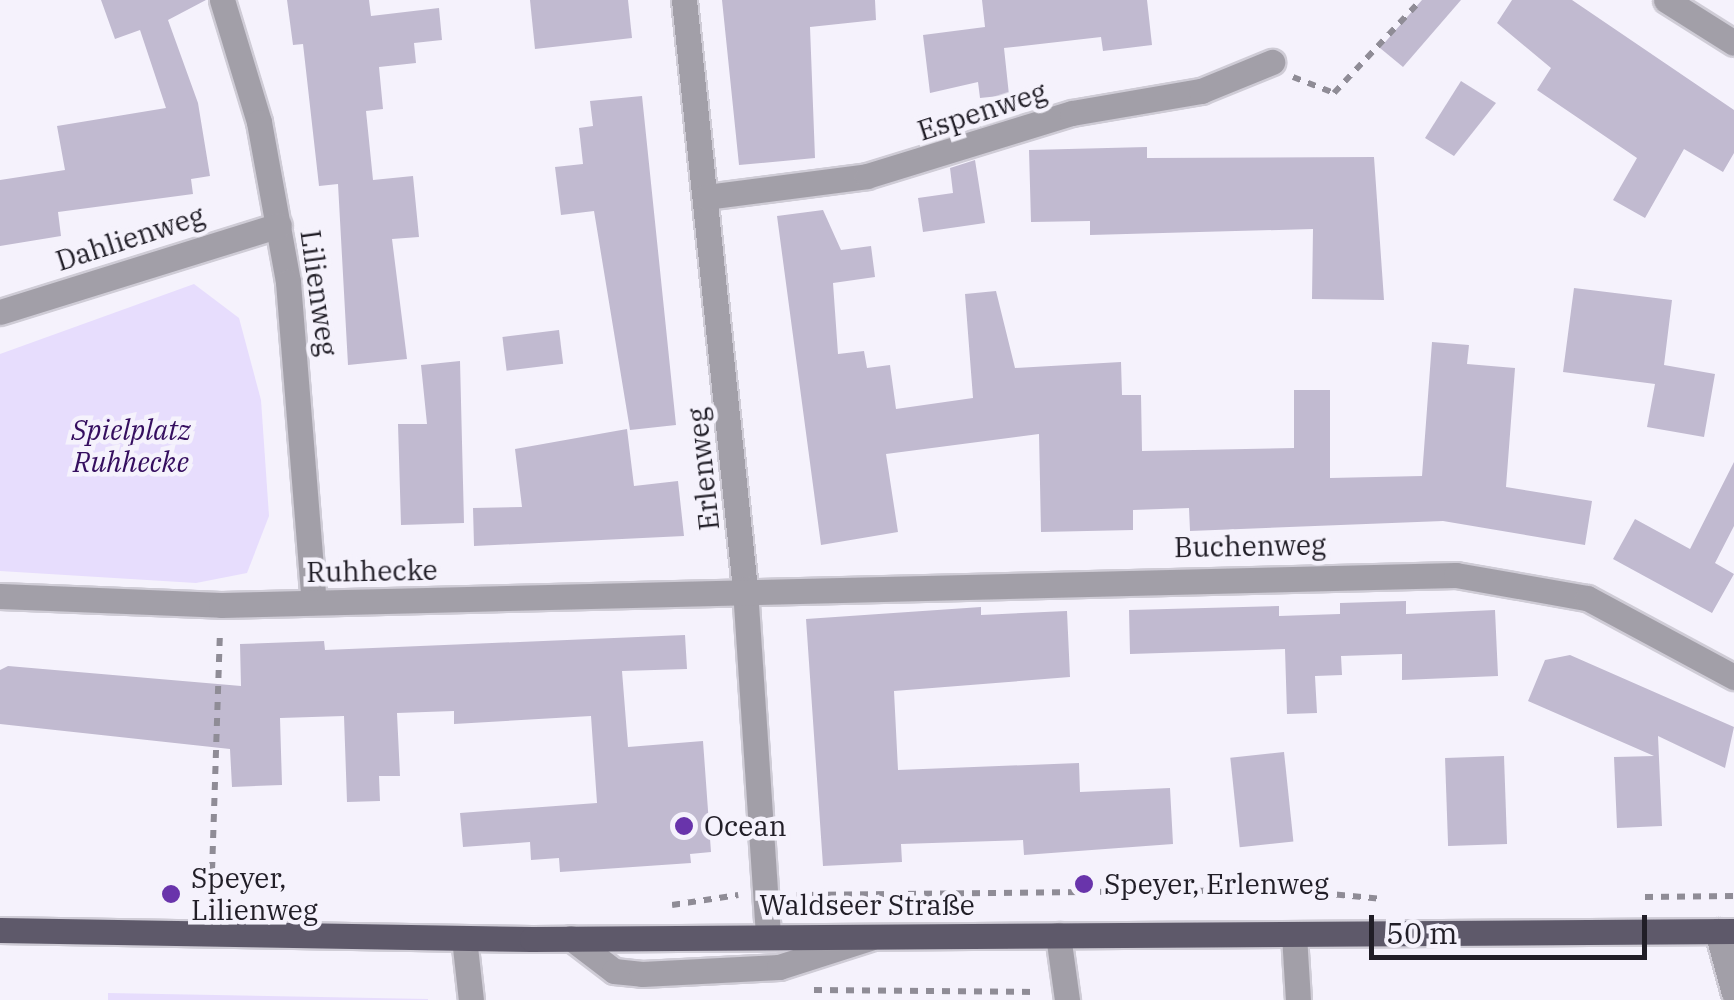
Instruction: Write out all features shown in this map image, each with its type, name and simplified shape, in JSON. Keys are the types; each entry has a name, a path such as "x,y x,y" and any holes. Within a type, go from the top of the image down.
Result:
{"main road":[{"name":"Waldseer Straße","path":"0,930 464,938 1726,932"}],"street":[{"name":"Lilienweg","path":"222,0 279,226 302,389 314,602"},
{"name":"Erlenweg","path":"684,0 745,589 768,934"},
{"path":"1666,0 1734,43"},
{"name":"Espenweg","path":"706,197 866,176 1072,113 1201,91 1272,62"},
{"name":"Dahlienweg","path":"0,312 279,226"},
{"name":"Buchenweg","path":"745,589 1456,575 1587,598 1734,677"},
{"name":"Ruhhecke","path":"0,596 222,605 745,589"},
{"path":"1726,932 1734,993"},
{"path":"571,938 614,970 642,974 779,967 877,935"},
{"path":"1058,935 1066,995"},
{"path":"1294,935 1298,1000"},
{"path":"464,938 471,1000"}],"path":[{"path":"1272,62 1317,94 1334,93 1422,0"},
{"path":"211,902 222,605"},
{"path":"661,906 765,895 1288,890 1390,899"},
{"path":"1635,897 1734,896"},
{"path":"192,901 230,902"},
{"path":"802,988 1066,995"}],"green space":[{"name":"Spielplatz Ruhhecke","path":"194,284 239,318 261,400 269,516 247,573 196,583 0,571 0,354"},
{"path":"108,993 428,999 428,1000 108,1000"}],"building":[{"path":"101,0 206,0 168,20 198,103 210,176 191,179 193,194 58,212 61,236 0,246 0,180 65,170 57,126 166,108 140,30 115,39"},
{"path":"287,0 369,0 371,16 439,8 442,40 414,43 416,63 379,67 383,109 366,111 373,180 413,176 419,237 392,239 407,359 348,365 338,184 319,186 303,44 293,45"},
{"path":"530,0 628,0 632,38 535,49"},
{"path":"722,0 875,0 876,20 810,27 815,158 739,165"},
{"path":"982,0 1147,0 1152,45 1103,51 1101,37 1004,48 1009,95 980,98 978,82 930,93 923,35 985,27"},
{"path":"1422,0 1461,0 1403,67 1380,48"},
{"path":"1512,0 1572,0 1734,110 1734,153 1723,172 1684,149 1645,218 1613,200 1637,158 1537,90 1551,68 1497,23"},
{"path":"1461,81 1496,103 1454,156 1425,138"},
{"path":"642,96 676,425 630,430 594,211 561,215 555,167 583,164 579,128 593,126 590,101"},
{"path":"1147,147 1147,158 1374,157 1384,300 1312,299 1313,229 1090,235 1090,221 1031,222 1029,150"},
{"path":"975,160 985,223 923,232 918,198 953,193 950,168"},
{"path":"823,210 841,250 871,246 875,277 833,283 838,354 864,351 867,368 890,365 896,409 973,398 965,294 996,291 1015,368 1121,362 1122,395 1141,395 1142,451 1294,448 1294,390 1330,390 1330,478 1422,476 1432,342 1469,345 1467,364 1515,368 1506,487 1592,501 1585,545 1443,521 1190,531 1189,508 1133,510 1133,530 1041,532 1039,434 886,454 898,532 821,545 777,216"},
{"path":"1574,288 1672,300 1664,365 1715,374 1704,437 1647,427 1655,384 1563,372"},
{"path":"559,330 563,364 507,371 502,337"},
{"path":"460,361 464,523 401,525 398,424 427,424 421,365"},
{"path":"627,429 634,486 678,481 684,536 474,546 473,508 522,507 515,449"},
{"path":"1734,462 1734,526 1715,563 1734,574 1712,613 1613,559 1635,519 1690,549"},
{"path":"1406,601 1406,614 1495,610 1498,676 1402,680 1402,654 1341,656 1342,675 1315,676 1317,713 1287,714 1285,649 1130,654 1129,610 1279,606 1279,616 1340,614 1340,603"},
{"path":"981,607 981,615 1067,611 1070,677 894,691 898,770 1079,763 1080,792 1170,788 1173,844 1024,855 1023,840 901,844 902,862 823,866 806,619"},
{"path":"685,635 687,669 622,671 628,747 703,741 711,852 690,854 691,863 560,872 559,858 531,860 530,842 463,847 460,813 597,803 591,716 454,724 454,711 397,713 400,776 379,776 380,801 347,802 344,716 280,718 282,785 232,787 230,749 0,724 0,670 8,666 241,686 240,644 324,641 325,650"},
{"path":"1570,655 1734,727 1725,768 1658,736 1662,826 1617,828 1614,757 1654,756 1528,701 1545,660"},
{"path":"1284,752 1293,842 1240,847 1230,758"},
{"path":"1504,756 1507,844 1448,846 1445,758"}],"place":[{"name":"Ocean","path":"684,826"},
{"name":"Speyer, Erlenweg","path":"1084,884"},
{"name":"Speyer, Lilienweg","path":"171,894"}]}
